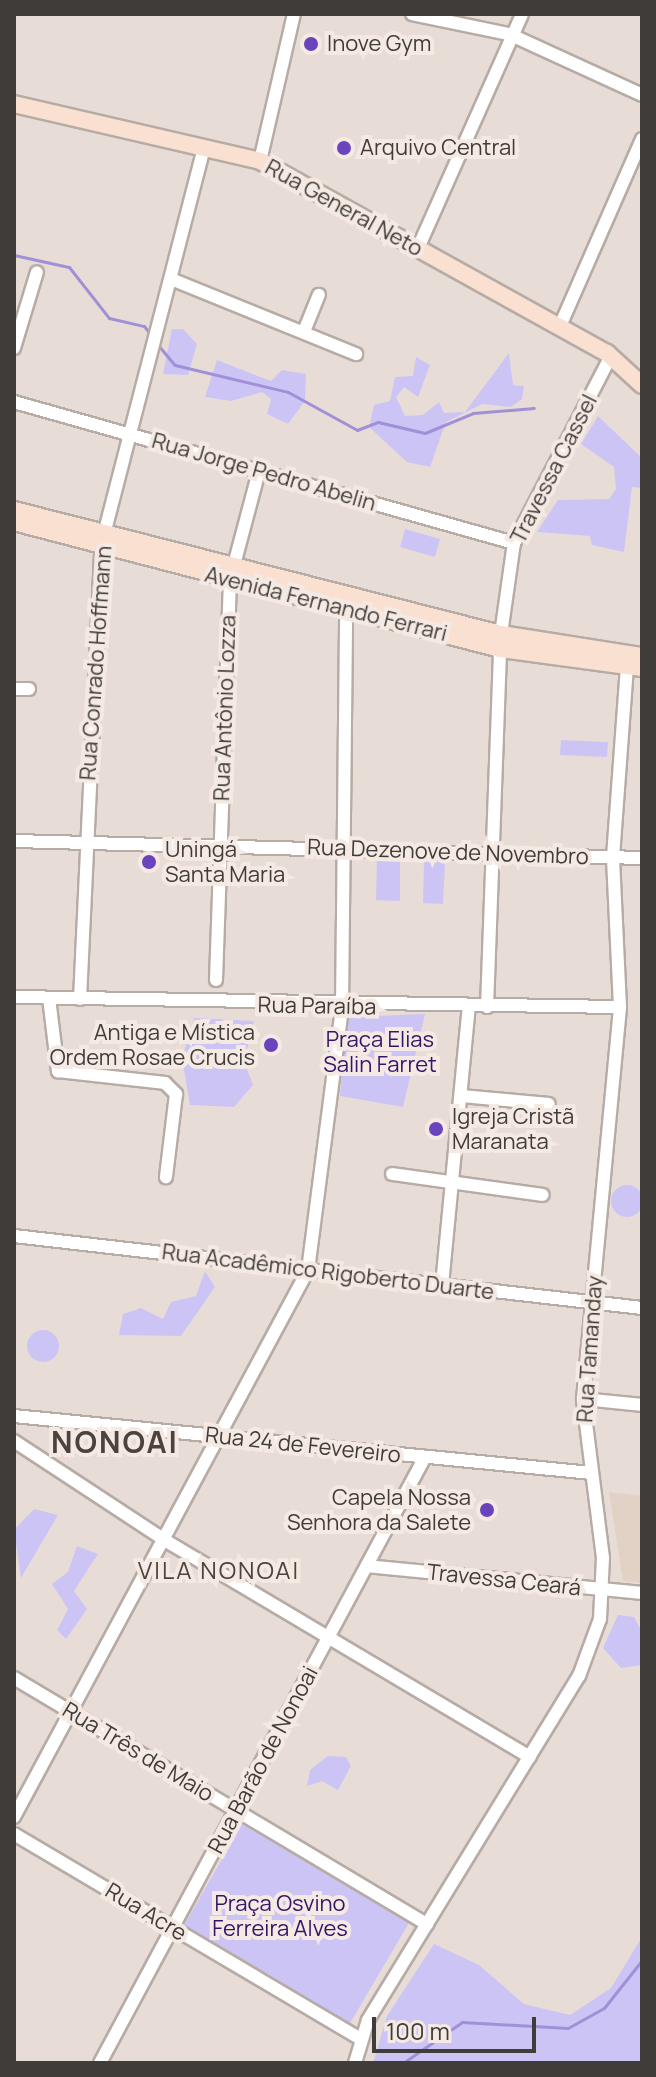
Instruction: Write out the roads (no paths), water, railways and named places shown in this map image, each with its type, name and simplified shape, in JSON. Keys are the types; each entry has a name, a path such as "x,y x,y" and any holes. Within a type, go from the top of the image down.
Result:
{"main road":[{"name":"Rua General Neto","path":"14,104 260,161 560,326 611,356 641,382"},
{"name":"Avenida Fernando Ferrari","path":"14,510 104,540 501,641 642,656"},
{"name":"Avenida Fernando Ferrari","path":"14,522 104,540"},
{"name":"Avenida Fernando Ferrari","path":"231,574 346,609 635,667"}],"street":[{"path":"260,161 294,14"},
{"path":"412,14 509,34 642,95"},
{"path":"418,248 509,34 522,14"},
{"path":"560,326 642,139"},
{"name":"Rua Conrado Hoffmann","path":"80,999 85,843 104,540 204,148"},
{"path":"14,348 37,272"},
{"path":"171,279 305,329 356,354"},
{"path":"305,329 319,295"},
{"name":"Travessa Cassel","path":"487,1007 501,641 514,543 611,356"},
{"name":"Rua Jorge Pedro Abelin","path":"14,402 514,543"},
{"name":"Rua Antônio Lozza","path":"216,980 231,574 259,471"},
{"path":"14,1817 223,1437 308,1270 342,1008 346,609"},
{"name":"Rua Tamanday","path":"355,2063 360,2039 579,1676 600,1619 601,1589 583,1399 620,1007 613,857 635,667"},
{"path":"14,689 29,689"},
{"name":"Rua Dezenove de Novembro","path":"14,841 642,858"},
{"name":"Rua Paraíba","path":"14,997 342,1008 620,1007"},
{"path":"49,998 58,1071 165,1083 176,1094 166,1177"},
{"path":"442,1285 469,1007"},
{"path":"462,1096 549,1104"},
{"path":"392,1174 543,1195"},
{"name":"Rua Acadêmico Rigoberto Duarte","path":"14,1236 642,1308"},
{"path":"583,1399 642,1405"},
{"name":"Rua 24 de Fevereiro","path":"14,1416 591,1473"},
{"path":"14,1441 166,1541 530,1757"},
{"name":"Rua Barão de Nonoai","path":"100,2063 425,1457"},
{"name":"Travessa Ceará","path":"367,1566 642,1593"},
{"name":"Rua Três de Maio","path":"14,1678 427,1924"},
{"name":"Rua Acre","path":"14,1834 360,2039"}],"waterway":[{"path":"14,255 69,267 109,318 144,326 151,335"},
{"path":"158,345 175,365 288,392 357,430 378,422 425,433 473,413 534,408"},
{"path":"403,2063 462,2022 568,2028 604,2008 642,1960"}],"place":[{"name":"Inove Gym","path":"311,44"},
{"name":"Arquivo Central","path":"344,148"},
{"name":"Uningá Santa Maria","path":"149,862"},
{"name":"Antiga e Mística Ordem Rosae Crucis","path":"271,1045"},
{"name":"Igreja Cristã Maranata","path":"436,1129"},
{"name":"Capela Nossa Senhora da Salete","path":"487,1510"}],"district":[{"name":"NONOAI","path":"115,1442"},
{"name":"VILA NONOAI","path":"219,1570"}],"park label":[{"name":"Praça Elias Salin Farret","path":"380,1052"},
{"name":"Praça Osvino Ferreira Alves","path":"280,1916"}]}
